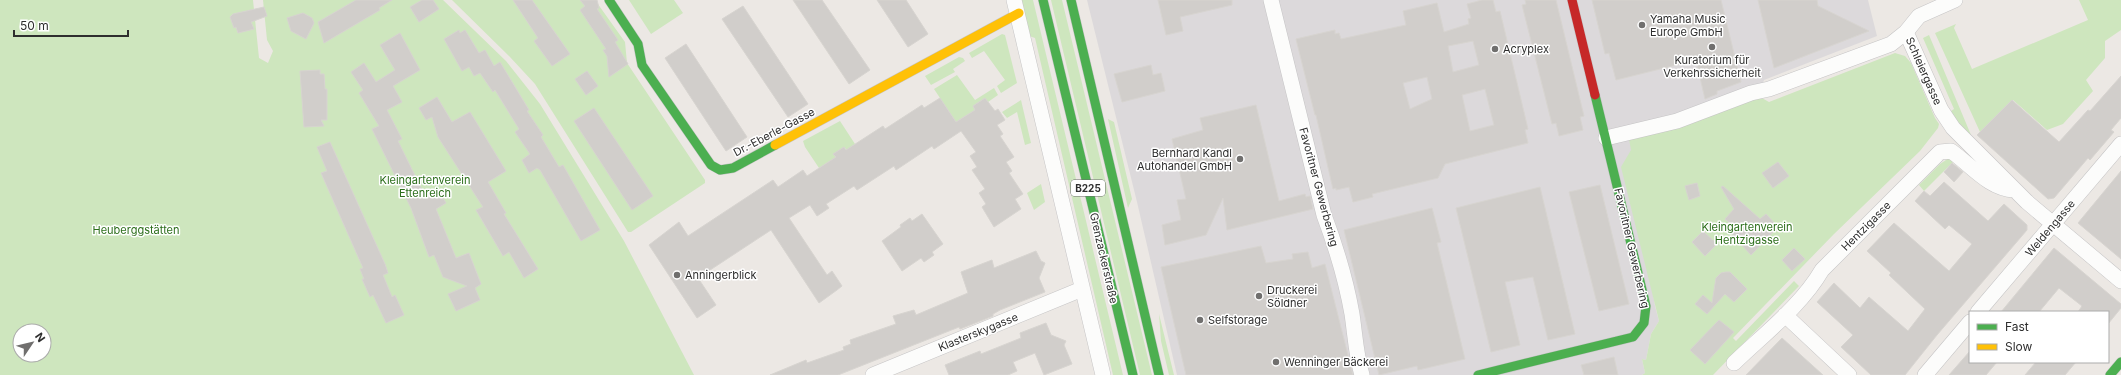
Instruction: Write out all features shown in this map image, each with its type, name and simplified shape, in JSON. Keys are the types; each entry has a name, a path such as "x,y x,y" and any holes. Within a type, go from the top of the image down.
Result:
{"street":[{"name":"Dr.-Eberle-Gasse","path":"609,0 638,44 642,65 711,165 720,170 733,168 1017,7"},
{"name":"Grenzackerstraße","path":"1043,0 1132,375"},
{"name":"B225","path":"1071,0 1159,375"},
{"name":"Favoritner Gewerbering","path":"1271,0 1324,215 1336,247 1352,313 1358,360 1362,375"},
{"name":"Favoritner Gewerbering","path":"1478,375 1633,337 1644,326 1647,316 1646,306 1572,0"},
{"path":"1906,32 1919,16 1953,1"},
{"path":"1017,7 1035,91 1103,375"},
{"name":"Schleiergasse","path":"1606,138 1677,121 1751,93 1769,89 1892,44 1906,32 1945,116 1953,128 2014,190 2052,225 2121,281"},
{"name":"Weldengasse","path":"1979,311 2121,144"},
{"name":"Hentzigasse","path":"1734,363 1785,315 1815,283 1822,270 1943,151 1951,151 1992,184 2002,190 2014,190"},
{"name":"Klasterskygasse","path":"873,375 1082,290"},
{"path":"1785,315 1849,375"},
{"path":"1925,375 1969,323"},
{"path":"2110,375 2121,362"}],"shaded area":[{"path":"1087,0 1868,0 1877,36 1764,80 1759,96 1631,147 1655,306 1659,321 1651,334 1646,360 1642,359 1645,373 1642,375 1177,375 1137,202"}],"green space":[{"name":"Heuberggstätten","path":"0,0 253,0 259,58 268,63 273,51 267,40 263,0 443,0 506,61 540,104 624,241 694,375 0,375"},
{"path":"452,0 595,0 625,42 627,63 705,180 705,183 631,232 628,232 535,84"},
{"path":"629,0 674,0 683,13 651,34"},
{"path":"1020,0 1033,0 1123,375 1113,375 1035,38 1029,36"},
{"path":"1051,0 1062,0 1152,375 1140,375"},
{"path":"2079,0 2121,0 2121,30 2105,41 2105,58 2086,80 2093,91 2063,124 2047,130 2013,100 1980,132 1935,33 1956,24 1954,28 1972,69 2088,20"},
{"path":"1002,34 1005,35 1017,83 1001,93 997,86 1005,80 984,51 972,58 969,53"},
{"path":"1929,35 1971,135 1970,136 1957,123 1951,111 1954,109 1923,38"},
{"name":"Kleingartenverein Hentzigasse","path":"1895,53 1905,56 1911,63 1939,124 1938,128 1920,151 1834,234 1733,338 1736,341 1794,281 1799,286 1713,375 1642,375 1645,373 1642,359 1646,360 1651,334 1659,321 1621,167 1631,150 1629,139 1760,97 1769,102"},
{"path":"959,57 963,58 965,61 953,69 955,72 931,85 925,76"},
{"path":"957,75 975,100 994,88 998,95 988,102 985,98 973,106 975,110 956,122 934,89"},
{"path":"1021,100 1031,143 1025,145 1017,112 1007,118 1002,112"},
{"path":"1108,119 1114,122 1132,199 1128,208"},
{"path":"840,121 855,144 847,150 844,147 834,154 836,157 819,168 805,147 803,141"},
{"path":"1949,158 1955,160 1924,191 1919,185 1940,164"},
{"path":"1041,184 1045,202 1034,210 1027,193"},
{"path":"1159,314 1174,375 1169,375 1161,341"}],"building":[{"path":"356,0 392,0 379,8 380,10 324,43 318,22"},
{"path":"422,0 433,0 439,9 419,22 410,7"},
{"path":"513,0 532,0 570,54 552,66 534,41 538,38"},
{"path":"580,0 597,0 599,8 597,9 618,40 615,42 628,64 609,77 607,56 603,50 606,49 580,10 585,6"},
{"path":"793,0 822,0 870,70 849,84"},
{"path":"877,0 906,0 928,34 908,47"},
{"path":"1158,0 1232,0 1232,5 1180,17 1183,31 1166,35"},
{"path":"1482,0 1493,0 1496,12 1500,11 1528,129 1525,130 1528,143 1445,164 1438,178 1372,194 1373,197 1353,202 1349,187 1336,190 1336,188 1333,189 1316,115 1296,39 1335,30 1335,34 1339,33 1341,39 1406,25 1403,11 1437,3 1444,32 1469,24 1468,19 1471,18 1467,4","holes":["1473,41 1479,65 1453,72 1448,46","1427,77 1432,99 1410,109 1403,83","1485,89 1494,125 1470,131 1462,95"]},
{"path":"1525,0 1556,0 1584,116 1580,117 1583,130 1559,136 1556,123 1552,124 1522,5 1526,4"},
{"name":"Yamaha Music Europe GmbH","path":"1592,0 1721,0 1741,82 1717,91 1717,94 1705,99 1696,60 1616,80 1609,53 1605,54"},
{"path":"1758,0 1817,0 1818,6 1869,31 1774,68"},
{"path":"743,6 808,104 788,117 722,19"},
{"path":"264,7 267,16 251,22 254,29 238,33 236,27 234,28 230,17 233,14"},
{"path":"303,13 312,18 314,23 306,39 291,31 287,18"},
{"path":"459,30 460,33 465,30 479,53 485,50 494,66 500,62 529,110 527,111 543,135 541,137 559,167 563,165 600,230 581,241 540,170 537,168 529,173 522,160 530,154 515,132 519,129 495,90 493,92 480,73 474,76 469,67 462,71 444,39"},
{"path":"400,33 420,70 393,86 402,102 387,110 402,139 398,141 425,196 437,189 446,203 436,209 456,258 469,253 481,284 475,288 480,300 456,311 448,294 467,286 443,277 434,255 429,257 411,208 372,129 379,126 359,93 363,90 351,72 364,63 376,82 395,70 380,45"},
{"path":"686,44 747,137 726,151 665,58"},
{"path":"1151,65 1153,75 1161,73 1165,91 1122,102 1114,74"},
{"path":"320,70 320,74 324,74 325,89 327,89 327,120 321,120 324,126 304,127 300,71"},
{"path":"587,71 598,86 586,95 575,79"},
{"path":"2121,76 2121,118 2111,130 2114,132 2090,160 2088,158 2054,198 2048,199 1977,135 2012,100 2059,142 2088,110 2090,111"},
{"path":"437,97 452,122 470,112 506,171 488,182 506,213 504,214 538,269 524,278 509,252 503,256 476,210 483,207 438,137 432,117 426,120 419,108"},
{"path":"940,98 956,122 975,110 973,106 985,98 995,111 998,109 1005,120 997,125 1003,134 1000,136 1014,157 1006,162 1012,171 1009,173 1023,194 1015,199 1021,209 994,227 982,207 986,204 979,193 985,189 972,170 977,167 970,156 976,152 961,131 934,149 932,146 896,170 894,166 857,190 854,186 826,204 829,208 817,216 810,205 789,218 827,275 832,271 842,286 819,303 771,230 698,278 716,305 697,318 649,245 679,222 688,236 773,180 778,187 803,170 807,176 836,157 833,154 844,147 846,150 883,126 885,129 922,105 924,108"},
{"path":"1256,105 1279,201 1305,194 1306,197 1310,196 1313,209 1227,230 1223,198 1206,235 1165,245 1162,225 1181,220 1177,200 1186,199 1172,139 1203,130 1200,118"},
{"path":"594,108 653,196 632,210 574,121"},
{"path":"330,142 385,264 388,273 383,275 392,297 395,295 404,315 386,323 373,295 370,297 362,279 364,279 360,269 363,268 321,173 327,171 317,147"},
{"path":"1778,162 1789,176 1773,188 1762,173"},
{"path":"1952,163 1963,172 1954,182 1944,172"},
{"path":"2121,171 2121,259 2078,223"},
{"path":"1944,182 1988,221 2004,204 2027,225 2027,230 1937,335 1905,375 1871,375 1841,347 1853,335 1817,302 1834,283 1860,308 1869,297 1908,331 1925,309 1889,275 1891,273 1867,251 1894,223 1949,271 1972,244 1949,225 1945,229 1915,201 1924,191 1930,196"},
{"path":"1697,183 1700,196 1689,200 1685,186"},
{"path":"1600,185 1629,304 1599,311 1569,192"},
{"path":"1723,186 1760,219 1766,214 1778,227 1751,255 1727,229 1732,225 1725,219 1734,209 1721,187"},
{"path":"1540,187 1575,334 1548,340 1533,277 1505,282 1520,345 1491,352 1456,208"},
{"path":"1432,208 1441,242 1437,243 1465,359 1418,370 1417,366 1379,375 1344,230"},
{"path":"922,214 943,244 932,252 934,255 924,262 921,258 902,271 882,241 901,227 900,225 910,218 912,221"},
{"path":"1703,231 1717,244 1705,256 1692,242"},
{"path":"1261,246 1266,263 1293,259 1292,254 1308,252 1312,268 1325,264 1353,375 1186,375 1161,267"},
{"path":"1794,248 1805,259 1792,271 1782,260"},
{"path":"2054,248 2121,304 2121,308 2109,323 2109,311 2079,311 2082,306 2059,288 2040,311 2002,311"},
{"path":"1036,251 1041,261 1045,263 1039,278 1045,292 1000,310 993,314 993,316 960,329 959,327 838,375 770,375 806,360 807,363 844,350 843,347 851,344 850,340 896,324 893,316 914,310 916,315 968,293 961,272 992,260 994,268"},
{"path":"1730,272 1747,289 1734,302 1725,294 1707,314 1695,304 1703,295 1712,303 1716,278 1721,273"},
{"path":"1719,320 1734,332 1705,364 1690,350"},
{"path":"1046,323 1051,335 1066,341 1064,345 1072,364 1044,375 1035,353 1013,362 1017,371 1008,375 949,375 945,365 980,351 981,354 1021,338 1020,333"},
{"path":"1782,338 1823,375 1746,375"},
{"path":"1969,352 1969,363 1996,363 1986,375 1949,375"},
{"path":"1614,357 1618,375 1584,375 1581,365"},
{"path":"2035,363 2075,363 2065,375 2025,375"}],"traffic: fast":[{"path":"609,0 638,44 642,65 711,165 720,170 733,168 775,145"},
{"path":"1043,0 1133,375"},
{"path":"1071,0 1159,375"},
{"path":"1478,375 1633,337 1644,323 1646,306 1595,95"},
{"path":"2110,375 2121,362"}],"traffic: slow":[{"path":"775,145 1019,13"}],"traffic: jam":[{"path":"1572,0 1595,95"}],"place":[{"name":"Yamaha Music Europe GmbH","path":"1642,25"},
{"name":"Kuratorium für Verkehrssicherheit","path":"1712,47"},
{"name":"Acryplex","path":"1495,49"},
{"name":"Bernhard Kandl Autohandel GmbH","path":"1240,159"},
{"name":"Anningerblick","path":"677,275"},
{"name":"Druckerei Söldner","path":"1259,296"},
{"name":"Selfstorage","path":"1200,320"},
{"name":"Wenninger Bäckerei","path":"1276,362"}],"park label":[{"name":"Kleingartenverein Ettenreich","path":"425,186"}]}
